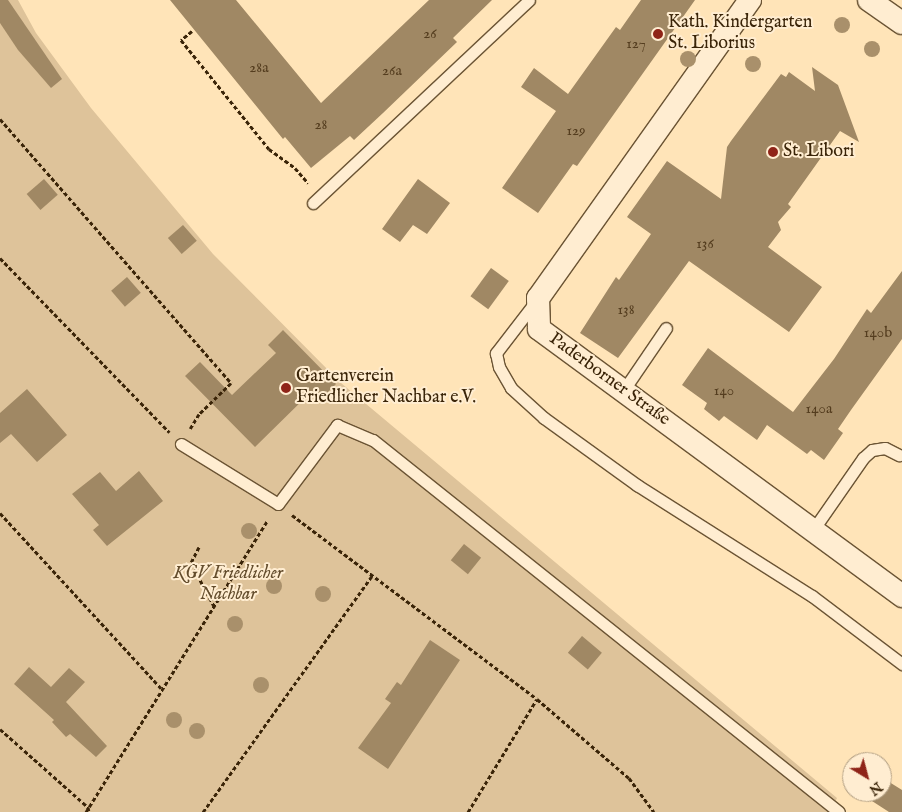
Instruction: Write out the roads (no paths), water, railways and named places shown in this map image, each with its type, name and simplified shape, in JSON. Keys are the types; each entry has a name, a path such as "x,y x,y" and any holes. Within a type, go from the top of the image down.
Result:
{"street":[{"path":"538,298 750,0"},
{"path":"869,0 902,23"},
{"name":"Paderborner Straße","path":"538,298 539,329 902,596"}],"lane":[{"path":"316,200 529,0"},
{"path":"538,298 496,352 499,367 511,388 544,418 638,485 812,596 902,664"},
{"path":"623,391 666,328"},
{"path":"181,444 278,504 337,425 374,440 839,812"},
{"path":"813,530 863,458 872,450 885,448 899,455"}],"place":[{"name":"Kath. Kindergarten St. Liborius","path":"658,34"},
{"name":"St. Libori","path":"773,152"},
{"name":"Gartenverein Friedlicher Nachbar e.V.","path":"286,388"}],"park label":[{"name":"KGV Friedlicher Nachbar","path":"228,585"}]}
